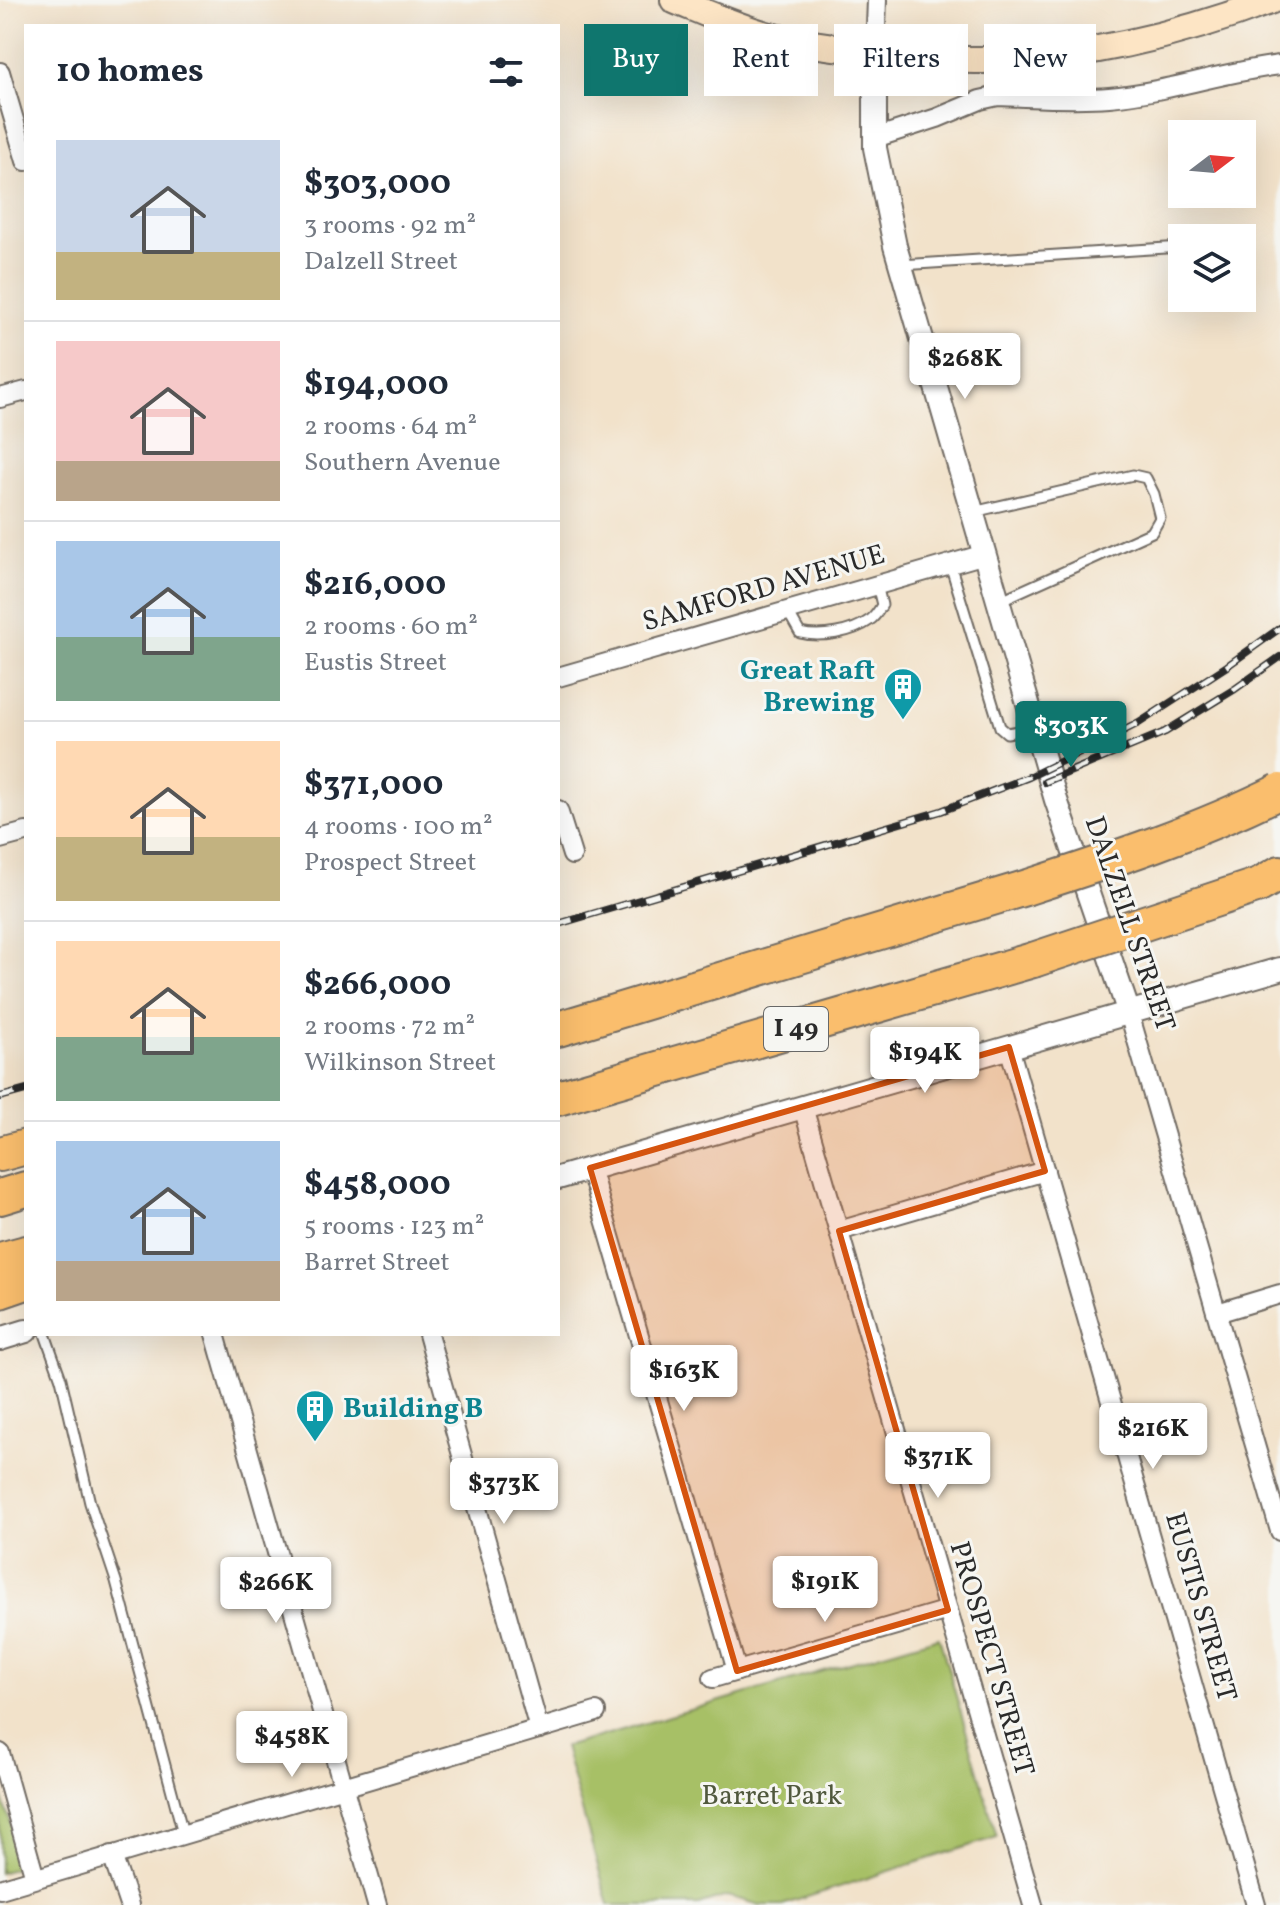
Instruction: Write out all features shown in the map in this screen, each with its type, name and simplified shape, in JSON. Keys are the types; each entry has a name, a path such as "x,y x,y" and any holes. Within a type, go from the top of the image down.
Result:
{"highway":[{"name":"I 49","path":"560,1028 1025,888 1190,832 1280,791"},
{"name":"I 49","path":"560,1097 1033,960 1273,879"},
{"path":"0,1154 24,1148"},
{"path":"0,1197 24,1190"},
{"path":"0,1260 24,1254"},
{"path":"0,1291 24,1283"}],"main road":[{"path":"674,0 734,25 773,37 834,47"},
{"path":"968,59 1065,54 1205,24 1272,0"}],"street":[{"path":"876,24 877,0"},
{"path":"875,138 998,96 1108,97 1159,90 1237,71 1280,65"},
{"path":"0,72 24,154"},
{"name":"DALZELL STREET","path":"875,96 875,138 883,192 901,265 1056,800 1129,1013 1280,1531"},
{"path":"0,398 24,392"},
{"name":"SAMFORD AVENUE","path":"560,676 985,554"},
{"path":"560,816 572,855"},
{"path":"0,839 24,833"},
{"path":"560,1177 1280,969"},
{"name":"EUSTIS STREET","path":"1009,1047 1256,1905"},
{"name":"PROSPECT STREET","path":"803,1107 1033,1905"},
{"path":"590,1168 737,1671"},
{"path":"839,1231 1045,1171"},
{"path":"1217,1313 1280,1294"},
{"path":"0,1339 24,1332"},
{"path":"216,1336 377,1905"},
{"path":"429,1336 539,1729"},
{"path":"713,1678 948,1610"},
{"path":"0,1889 596,1712"},
{"path":"0,1753 35,1878"},
{"path":"112,1855 129,1905"}],"lane":[{"path":"901,265 1168,248"},
{"path":"973,512 1133,475 1146,478 1154,494 1160,518 1152,532 999,601"},
{"path":"950,564 1000,727 1007,733 1036,728"},
{"path":"788,612 800,633 814,637 848,629 871,620 882,605 877,585"},
{"path":"46,1336 61,1379 90,1503 116,1581 183,1833"}],"highlighted area":[{"path":"1009,1047 1045,1171 839,1231 948,1610 737,1671 590,1168"}],"green space":[{"name":"Barret Park","path":"939,1637 997,1837 782,1905 761,1905 727,1896 698,1905 609,1905 564,1747"},
{"path":"0,1789 24,1865 0,1873"}],"railway":[{"path":"560,923 941,811 1029,777 1139,723 1280,628"},
{"path":"1045,782 1165,732 1280,657"},
{"path":"0,1097 24,1091"}],"place":[{"name":"Great Raft Brewing","path":"903,721"},
{"name":"Building B","path":"315,1443"}]}
